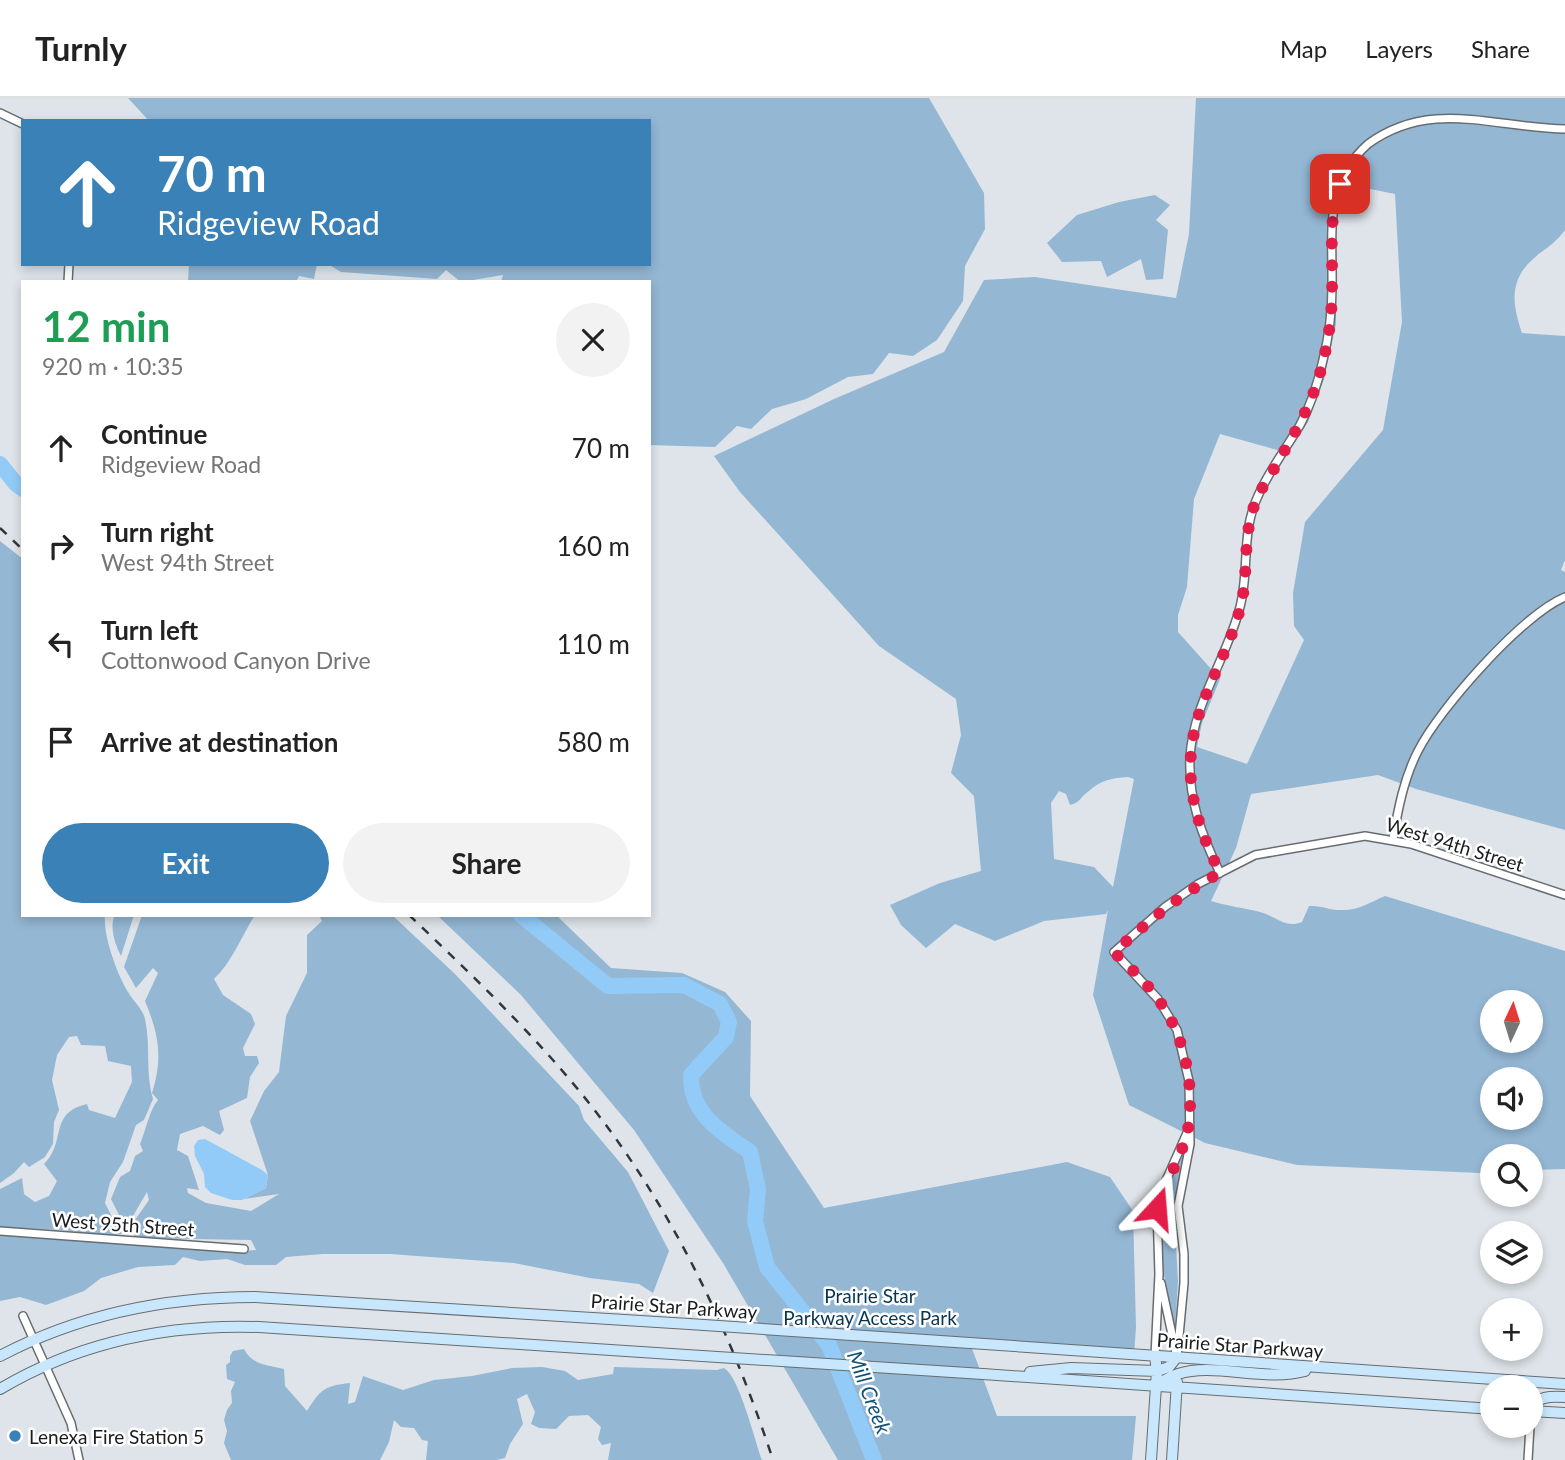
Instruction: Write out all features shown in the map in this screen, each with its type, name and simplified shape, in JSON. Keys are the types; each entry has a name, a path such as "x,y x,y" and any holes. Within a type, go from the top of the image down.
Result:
{"main road":[{"name":"Prairie Star Parkway","path":"0,1356 76,1323 123,1310 221,1297 689,1324 1565,1384"},
{"path":"0,1389 73,1354 126,1338 185,1328 236,1326 1480,1408"},
{"path":"1152,1460 1157,1371 1155,1356"},
{"path":"1013,1376 1071,1368 1157,1371 1169,1367 1177,1357"},
{"path":"1172,1460 1176,1386 1181,1373 1177,1357"},
{"path":"1156,1385 1181,1373 1297,1374 1315,1368"},
{"path":"1181,1373 1203,1388"},
{"path":"1543,1399 1565,1397"},
{"path":"1543,1412 1565,1413"}],"street":[{"path":"0,113 21,123"},
{"path":"1220,873 1200,829 1192,801 1192,744 1203,703 1241,605 1248,525 1255,502 1302,422 1320,373 1332,308 1330,226 1340,184 1354,159 1379,135 1393,126 1426,114 1461,113 1565,129"},
{"path":"1393,839 1409,769 1428,733 1494,656 1531,618 1565,597"},
{"name":"West 94th Street","path":"1189,1122 1189,1081 1177,1030 1158,999 1114,952 1165,907 1198,884 1255,855 1365,836 1393,839 1565,895"},
{"path":"1155,1356 1157,1208 1164,1185 1185,1140 1189,1122"},
{"path":"1177,1357 1184,1283 1184,1254 1178,1206 1190,1144 1189,1122"},
{"name":"West 95th Street","path":"0,1231 244,1249"},
{"path":"1158,1274 1177,1357"},
{"path":"23,1316 71,1423 79,1460"},
{"path":"1528,1460 1529,1438"}],"green space":[{"path":"128,98 929,98 984,193 985,229 965,266 963,301 937,340 913,356 889,353 873,374 848,377 806,399 772,409 751,429 737,426 715,447 651,445 651,280 502,280 503,275 458,280 446,270 437,279 341,272 331,266 651,266 651,119 147,119"},
{"path":"1196,98 1565,98 1565,230 1524,268 1516,286 1515,304 1522,333 1565,336 1565,560 1561,570 1565,572 1565,830 1416,789 1378,775 1251,794 1236,848 1211,901 1260,912 1296,924 1302,922 1309,906 1349,910 1385,896 1565,951 1565,1169 1543,1170 1543,1144 1480,1144 1480,1173 1297,1165 1205,1143 1129,1105 1093,995 1108,910 1106,914 1044,921 995,941 955,924 926,948 901,925 890,905 940,883 981,871 974,796 951,773 961,735 956,699 879,646 740,492 714,456 834,399 944,352 984,280 1035,277 1176,298 1189,234","holes":["1345,184 1395,194 1402,322 1383,430 1305,522 1293,593 1294,626 1304,640 1247,764 1197,747 1202,723 1220,679 1178,632 1178,615 1187,587 1194,499 1220,434 1288,453 1308,422 1324,379 1336,324 1335,215","1128,777 1134,779 1113,887 1094,867 1054,859 1051,803 1059,791 1066,794 1070,805 1098,784"]},
{"path":"1155,195 1170,205 1156,220 1168,230 1163,279 1146,280 1141,259 1107,277 1101,261 1062,262 1047,243 1077,215 1119,202"},
{"path":"189,266 317,266 314,279 299,276 297,280 188,280"},
{"path":"0,541 21,557 21,917 105,917 108,944 115,965 145,1019 153,1099 144,1120 136,1125 123,1162 110,1182 105,1203 112,1217 122,1226 121,1234 110,1236 64,1230 0,1227 0,1189 22,1178 24,1194 35,1202 49,1196 57,1181 44,1164 55,1147 62,1121 67,1114 87,1104 89,1110 115,1118 132,1082 131,1066 108,1061 105,1046 81,1045 77,1036 69,1037 57,1055 52,1080 59,1110 54,1122 53,1144 45,1157 29,1167 24,1162 0,1183"},
{"path":"133,917 121,956 115,941 113,919"},
{"path":"141,917 254,917 231,957 214,979 223,995 251,1014 255,1024 243,1048 245,1056 257,1056 259,1063 250,1077 247,1098 219,1111 224,1130 220,1135 203,1126 180,1134 177,1150 188,1156 199,1190 187,1188 188,1193 206,1203 251,1211 279,1194 244,1199 266,1188 268,1175 250,1121 264,1091 279,1072 286,1016 307,973 307,935 322,921 320,917 394,917 455,974 579,1106 584,1120 628,1172 669,1251 653,1293 639,1284 590,1278 514,1263 390,1254 323,1254 286,1257 276,1265 245,1265 227,1259 200,1261 183,1257 175,1265 138,1267 101,1278 84,1291 46,1305 20,1297 0,1301 0,1234 120,1244 134,1242 256,1250 251,1240 134,1238 135,1220 149,1200 147,1192 130,1221 122,1221 111,1199 120,1177 130,1171 135,1156 143,1151 140,1144 158,1100 152,1093 158,1069 158,1047 154,1025 145,1001 158,973 153,968 136,988 124,967"},
{"name":"Prairie Star Parkway Access Park","path":"439,917 558,917 611,968 682,973 725,992 751,1021 750,1096 824,1208 1067,1162 1110,1177 1133,1211 1136,1327 1134,1355 970,1343 997,1416 1136,1416 1132,1460 838,1460 723,1263 634,1130 521,995"},
{"path":"1183,1148 1186,1148 1174,1211 1178,1281 1175,1329 1162,1264 1160,1214 1163,1199"},
{"path":"244,1349 256,1361 284,1369 285,1386 307,1411 324,1390 341,1384 350,1383 348,1404 355,1402 363,1376 403,1390 434,1380 512,1368 542,1367 565,1371 578,1380 613,1374 614,1367 724,1368 730,1373 741,1396 762,1460 608,1460 611,1443 602,1445 598,1439 601,1427 588,1415 569,1416 556,1429 539,1428 531,1424 535,1412 527,1394 517,1399 523,1424 510,1444 505,1458 426,1460 428,1441 422,1440 414,1428 401,1427 394,1420 389,1442 380,1460 231,1460 224,1443 227,1431 224,1420 232,1403 231,1391 235,1382 227,1379 226,1365 230,1362 233,1351"}],"shaded area":[{"path":"205,1139 262,1170 268,1175 266,1188 242,1200 232,1200 211,1193 205,1187 204,1174 195,1156 194,1146 198,1140"}],"waterway":[{"name":"Mill Creek","path":"0,464 21,488"},
{"name":"Mill Creek","path":"523,917 608,986 684,985 720,1004 729,1022 726,1037 691,1075 696,1101 709,1121 750,1152 758,1189 755,1221 767,1267 829,1345 874,1460"}],"railway":[{"path":"0,528 21,548"},
{"path":"411,917 547,1053 589,1103 647,1186 697,1273 738,1365 773,1460"}],"place":[{"name":"Lenexa Fire Station 5","path":"15,1436"}],"route":[{"path":"1157,1208 1164,1185 1185,1140 1189,1122 1189,1081 1177,1030 1158,999 1114,952 1165,907 1198,884 1220,873 1200,829 1192,801 1192,744 1203,703 1241,605 1248,525 1255,502 1302,422 1320,373 1332,308 1330,226 1340,184"}]}
